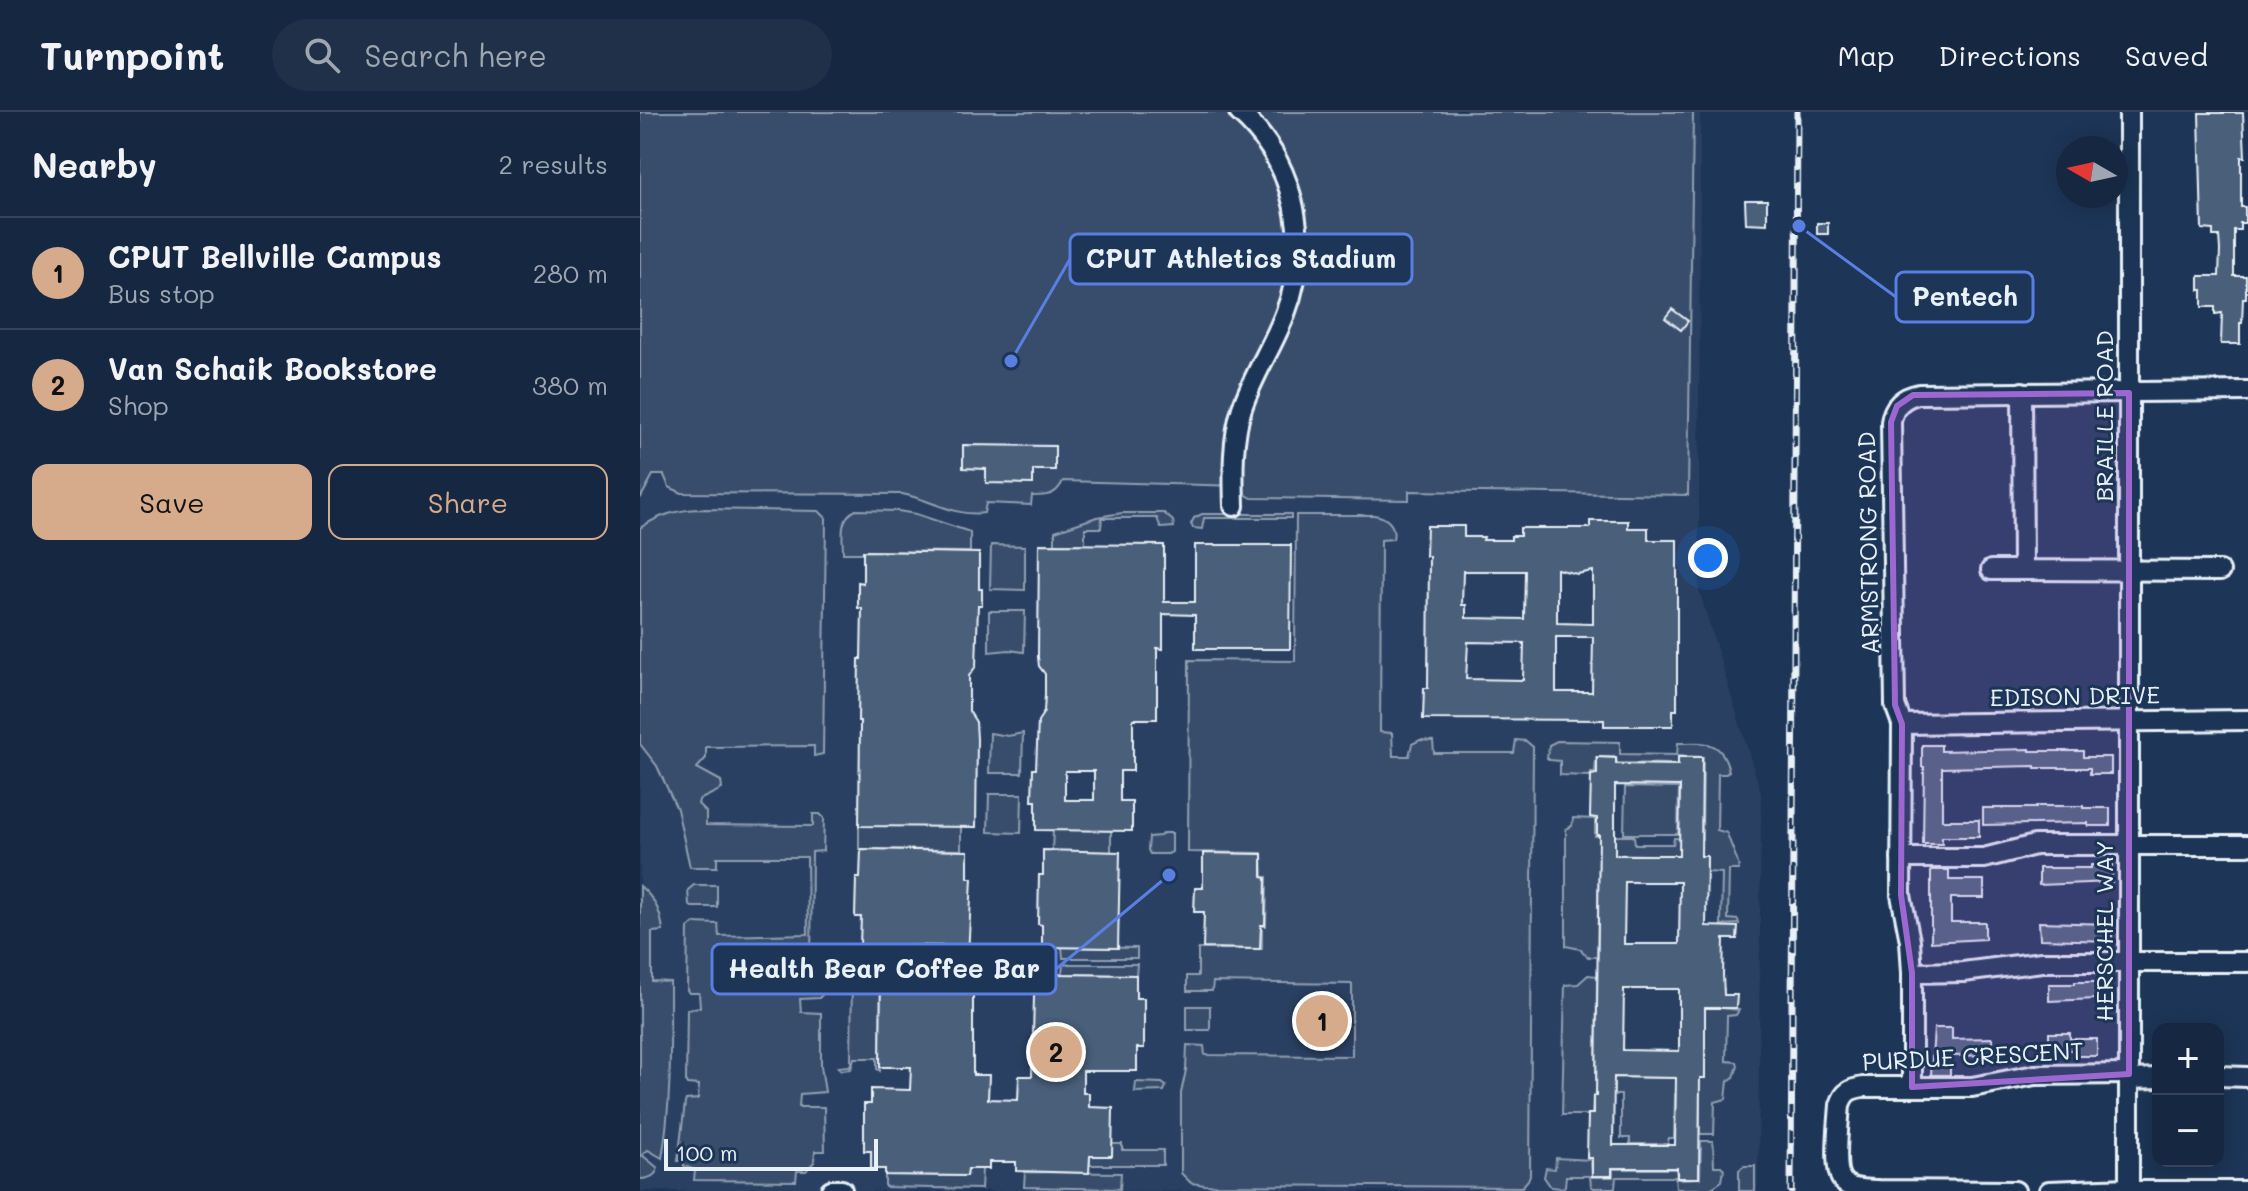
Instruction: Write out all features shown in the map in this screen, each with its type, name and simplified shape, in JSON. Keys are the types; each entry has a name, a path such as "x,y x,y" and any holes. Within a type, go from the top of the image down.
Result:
{"street":[{"path":"1234,506 1235,448 1241,412 1282,321 1299,262 1298,229 1282,170 1270,147 1239,112"},
{"name":"BRAILLE ROAD","path":"2129,112 2129,720"},
{"name":"ARMSTRONG ROAD","path":"1902,724 1895,705 1892,416 1901,401 1919,394 2248,391"},
{"path":"2022,392 2023,570"},
{"path":"1991,570 2220,571"},
{"name":"HERSCHEL WAY","path":"2129,720 2129,1189"},
{"name":"EDISON DRIVE","path":"1902,724 2248,720"},
{"path":"1902,724 1901,895 1910,941 1912,973 1912,1087"},
{"path":"1901,858 1984,858 2035,845 2248,845"},
{"path":"1912,973 1963,972 2042,962 2248,962"},
{"name":"PURDUE CRESCENT","path":"2015,1191 1878,1191 1849,1186 1841,1180 1838,1169 1843,1095 1851,1089 1972,1087 2035,1075 2152,1078"},
{"path":"2224,1076 2248,1077"},
{"path":"831,1190 842,1190"},
{"path":"2049,1191 2244,1191"}],"highlighted area":[{"path":"2129,393 2129,1074 1912,1087 1912,973 1901,895 1902,724 1895,705 1891,422 1897,406 1913,395"}],"shaded area":[{"path":"640,112 1700,112 1699,590 1761,793 1758,1191 640,1191"},
{"path":"640,112 1693,112 1688,495 1409,491 1409,500 1252,498 1243,493 1240,486 1063,481 1050,494 1032,496 1031,505 986,503 984,513 973,514 902,494 682,493 669,487 664,475 653,475 640,499"},
{"path":"700,509 819,511 826,518 823,754 814,756 814,746 706,747 706,758 697,768 721,781 722,789 699,800 698,804 706,812 706,825 813,826 813,814 824,818 823,851 812,852 811,972 822,973 822,995 819,998 800,999 801,1012 821,1013 821,1066 825,1092 800,1094 799,1107 824,1107 825,1151 815,1151 814,1162 806,1171 797,1171 796,1181 694,1180 695,1170 684,1166 684,1161 678,1161 685,1103 686,1100 698,1099 699,1085 686,1082 687,1009 700,1007 699,993 689,993 687,990 688,928 694,923 718,924 719,936 808,934 807,857 717,857 717,867 690,867 677,809 657,766 640,744 640,528 668,514"},
{"path":"856,510 916,514 970,532 970,552 843,553 844,523"},
{"path":"1122,513 1164,513 1173,521 1174,527 1161,528 1157,518 1102,518 1101,528 1085,528 1085,544 1055,544 1055,531 1097,517"},
{"path":"1202,514 1291,514 1291,518 1204,518 1202,529 1193,528 1194,518"},
{"path":"1296,515 1374,515 1387,520 1392,526 1393,539 1381,540 1380,732 1392,733 1393,756 1409,756 1412,744 1420,740 1433,741 1434,753 1514,753 1516,740 1526,741 1533,747 1530,1175 1522,1187 1205,1185 1191,1183 1181,1173 1181,1093 1187,1045 1204,1046 1205,1055 1352,1056 1352,984 1213,982 1212,991 1187,991 1187,976 1198,976 1198,949 1262,949 1267,877 1263,877 1262,853 1188,852 1189,660 1295,661"},
{"path":"991,545 1025,546 1025,590 990,589"},
{"path":"989,611 1025,611 1024,652 989,652"},
{"path":"990,733 1008,736 1023,733 1022,773 989,773"},
{"path":"1557,741 1620,742 1620,754 1677,755 1678,743 1704,743 1722,753 1729,771 1718,774 1717,830 1727,833 1738,862 1739,870 1729,870 1728,919 1738,920 1739,924 1721,925 1722,873 1707,872 1707,856 1599,854 1597,957 1588,957 1580,949 1566,946 1566,829 1572,826 1573,818 1595,819 1595,836 1634,836 1635,844 1673,844 1674,838 1702,839 1703,757 1678,756 1678,764 1617,763 1616,757 1596,757 1595,773 1590,776 1560,775 1560,761 1547,758 1549,745"},
{"path":"1625,787 1679,788 1678,834 1624,834"},
{"path":"989,794 1022,794 1021,833 988,832"},
{"path":"859,826 961,826 961,850 859,849"},
{"path":"1053,830 1111,830 1111,852 1052,851"},
{"path":"1172,833 1172,852 1150,854 1149,837"},
{"path":"694,885 717,885 717,907 689,905 688,890"},
{"path":"640,886 653,901 662,924 663,931 652,932 652,981 670,982 670,1026 669,1092 662,1158 648,1150 642,1155 658,1168 651,1176 640,1179"},
{"path":"1062,947 1137,948 1137,958 1063,958"},
{"path":"1063,964 1137,964 1136,975 1062,974"},
{"path":"852,973 881,974 880,1071 877,1069 877,1058 854,1058 851,1069 841,1070 838,1067 851,1064"},
{"path":"1588,975 1597,976 1596,1077 1705,1078 1705,989 1724,989 1722,1008 1739,1010 1736,1015 1727,1016 1726,1061 1737,1062 1738,1066 1734,1077 1728,1081 1726,1099 1715,1102 1714,1134 1700,1134 1700,1093 1675,1094 1674,1138 1668,1138 1668,1144 1630,1144 1630,1138 1621,1138 1621,1095 1593,1095 1592,1114 1562,1115 1565,985 1578,984"},
{"path":"1187,1006 1210,1006 1210,1030 1187,1030"},
{"path":"1136,1082 1162,1083 1166,1086 1164,1091 1135,1092"},
{"path":"1701,1141 1713,1141 1714,1166 1724,1169 1722,1181 1710,1189 1676,1189 1675,1177 1616,1177 1615,1188 1594,1188 1590,1176 1566,1176 1562,1188 1551,1187 1544,1177 1546,1168 1555,1169 1556,1158 1591,1160 1592,1177 1613,1177 1613,1169 1676,1169 1677,1179 1700,1178"},
{"path":"1112,1144 1122,1144 1122,1150 1163,1150 1163,1165 1090,1165 1090,1156"},
{"path":"1744,1166 1755,1166 1755,1191 1739,1191 1739,1170"},
{"path":"968,1169 982,1169 981,1189 885,1187 885,1175 967,1176"},
{"path":"1025,1172 1121,1173 1120,1189 1024,1187"}],"building":[{"path":"2199,113 2243,113 2245,157 2241,157 2241,207 2245,207 2245,223 2240,223 2240,230 2234,230 2234,276 2246,276 2240,344 2221,344 2222,313 2215,314 2215,307 2202,307 2199,276 2219,276 2220,250 2219,236 2213,236 2213,230 2202,229"},
{"path":"1745,200 1767,200 1767,224 1746,223"},
{"path":"1817,223 1828,223 1828,234 1817,234"},
{"path":"1672,309 1688,321 1681,330 1665,318"},
{"path":"963,445 1055,446 1055,470 1033,470 1033,484 986,483 986,469 963,468"},
{"path":"1590,521 1628,521 1628,528 1648,528 1648,540 1677,540 1677,710 1673,710 1673,726 1604,726 1604,720 1423,719 1424,688 1428,688 1427,526 1464,526 1464,537 1484,537 1483,540 1511,540 1511,536 1520,536 1520,528 1590,528","holes":["1557,569 1577,574 1593,571 1593,624 1557,623","1463,571 1525,571 1524,619 1466,618 1466,605 1462,605","1556,637 1593,637 1592,692 1556,692","1468,642 1524,643 1523,680 1466,679"]},
{"path":"1039,544 1164,545 1164,602 1195,602 1195,545 1291,545 1290,649 1195,649 1195,615 1163,614 1163,649 1157,648 1157,719 1133,719 1133,771 1120,771 1120,801 1132,801 1132,831 1036,830 1036,801 1032,801 1033,769 1036,769 1038,721 1044,712 1045,694 1045,674 1039,666","holes":["1065,771 1094,771 1094,800 1065,800"]},
{"path":"863,551 979,553 982,605 978,605 976,666 969,676 969,711 976,722 977,739 976,827 859,826 858,721 862,608 858,608 858,582 863,583"},
{"path":"1922,745 1941,745 1941,751 2083,751 2083,757 2111,757 2111,774 2090,774 2090,768 2035,766 1942,768 1942,820 1979,820 1979,837 1942,837 1942,844 1923,844"},
{"path":"1597,757 1616,758 1616,764 1678,765 1678,757 1702,757 1701,856 1707,856 1706,926 1738,927 1737,939 1724,939 1723,975 1724,995 1737,995 1736,1008 1705,1008 1705,1078 1700,1078 1699,1178 1677,1178 1677,1168 1612,1168 1612,1176 1592,1176 1592,1158 1587,1158 1588,1114 1593,1114 1593,1096 1596,1096 1599,835 1597,818 1590,817 1591,775 1597,774","holes":["1615,785 1680,786 1679,855 1615,855","1625,882 1680,882 1679,944 1624,944","1624,989 1679,989 1679,1051 1623,1050","1614,1077 1676,1078 1675,1145 1613,1145"]},
{"path":"1983,808 2110,808 2110,826 2088,826 2088,823 1983,825"},
{"path":"861,849 968,851 968,878 972,878 968,956 973,956 973,1075 989,1075 988,1099 1018,1100 1019,1076 1032,1076 1035,956 1051,956 1052,974 1136,975 1136,998 1144,998 1144,1048 1137,1048 1137,1071 1083,1071 1083,1093 1089,1093 1089,1107 1113,1108 1112,1156 1090,1156 1089,1173 1016,1171 1016,1162 989,1162 989,1169 968,1169 967,1176 885,1175 885,1169 871,1169 871,1151 864,1151 864,1104 871,1104 871,1089 910,1090 911,1067 880,1067 881,972 958,973 958,946 860,945 861,917 855,917 856,878 860,878"},
{"path":"1043,850 1120,852 1118,948 1042,947 1042,925 1038,924"},
{"path":"1203,853 1262,854 1262,877 1266,878 1265,925 1261,925 1260,949 1203,948 1204,912 1194,912 1195,888 1203,888"},
{"path":"2091,865 2112,865 2112,882 2039,885 2039,868 2091,868"},
{"path":"1931,870 1949,870 1949,880 1984,880 1984,898 1951,898 1951,922 1985,922 1985,939 1931,942"},
{"path":"2039,922 2112,924 2112,941 2040,939"},
{"path":"2097,982 2097,999 2049,1001 2049,984"},
{"path":"1934,1028 1952,1028 1952,1039 1992,1038 1993,1055 1950,1056 1950,1075 1931,1075"},
{"path":"2049,1033 2070,1033 2070,1039 2097,1039 2097,1056 2075,1056 2075,1050 2049,1050"}],"railway":[{"path":"1791,1191 1797,112"}],"place":[{"name":"Pentech","path":"1799,226"},
{"name":"CPUT Athletics Stadium","path":"1011,361"},
{"name":"Health Bear Coffee Bar","path":"1169,875"},
{"name":"CPUT Bellville Campus","path":"1322,1021"},
{"name":"Van Schaik Bookstore","path":"1056,1052"}]}
